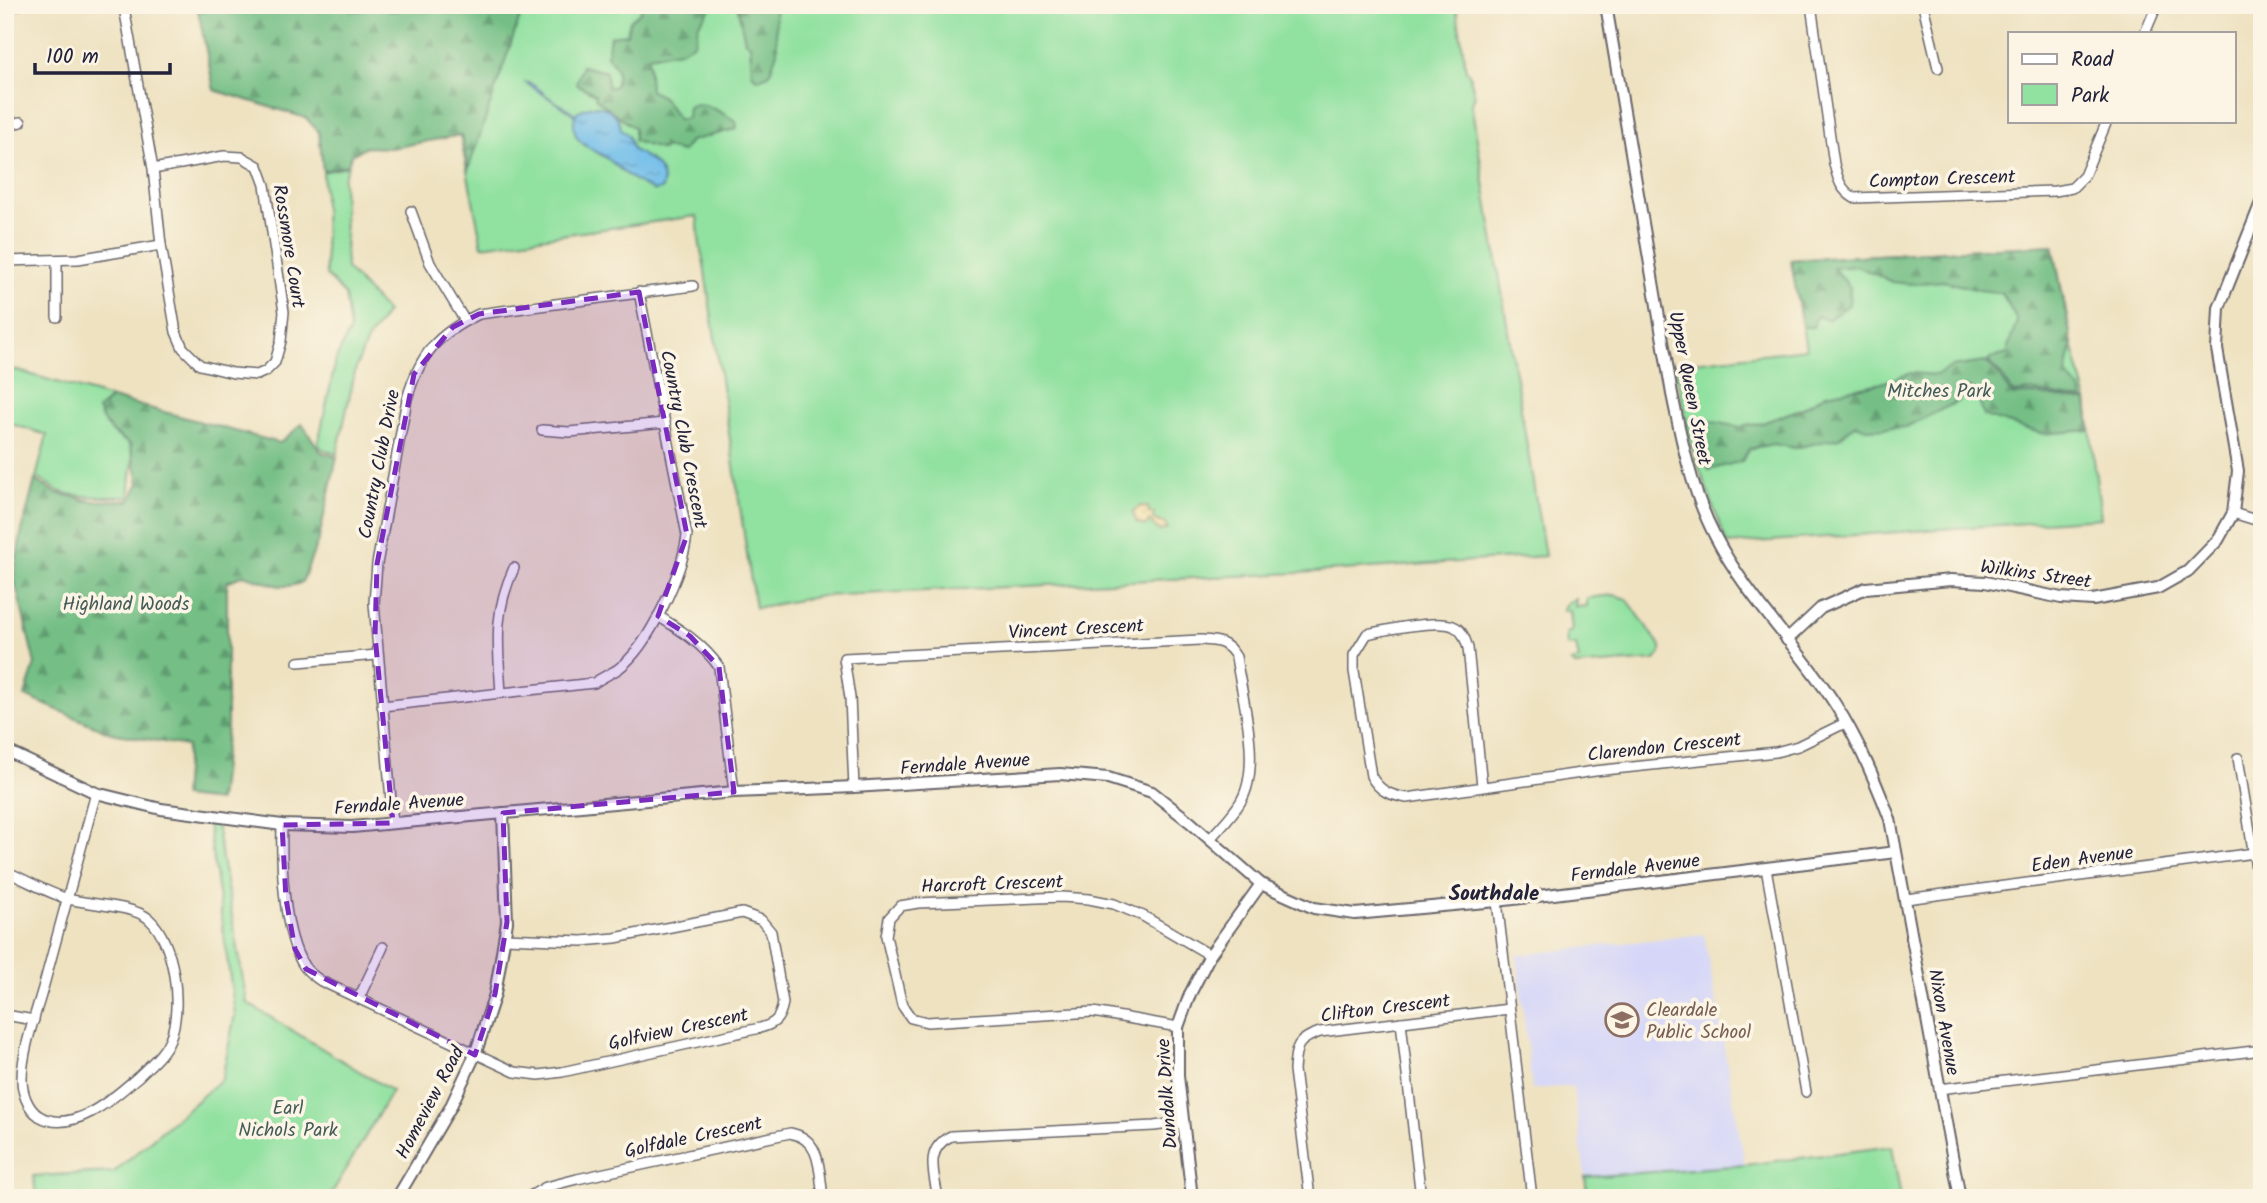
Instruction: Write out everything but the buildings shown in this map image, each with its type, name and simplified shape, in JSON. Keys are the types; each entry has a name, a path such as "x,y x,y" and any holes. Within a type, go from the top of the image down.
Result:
{"street":[{"path":"5,7 18,5"},
{"name":"Rossmore Court","path":"121,5 125,13 153,169 161,245 178,342 200,365 233,373 257,375 275,362 281,341 284,312 265,185 258,166 242,157 224,156 153,169"},
{"name":"Upper Queen Street","path":"1606,5 1683,448 1696,494 1715,536 1759,605 1836,705 1877,786 1889,819 1896,852"},
{"name":"Compton Crescent","path":"1811,5 1834,164 1839,182 1845,192 1854,198 2041,192 2072,188 2084,176 2107,122"},
{"path":"1923,5 1938,68"},
{"path":"2145,32 2157,5"},
{"path":"5,125 21,122"},
{"name":"Wilkins Street","path":"1787,640 1821,608 1866,588 1951,580 1985,582 2061,598 2093,600 2158,588 2188,571 2218,540 2233,513 2238,471 2217,349 2219,307 2262,201"},
{"path":"411,211 430,263 464,321"},
{"path":"5,261 78,259 161,245"},
{"path":"57,260 57,317"},
{"name":"Country Club Drive","path":"393,823 374,603 377,564 414,374 428,352 453,327 479,314 693,286"},
{"name":"Country Club Crescent","path":"382,706 594,682 619,668 639,648 658,616 686,552 687,535 639,292"},
{"path":"542,430 569,432 665,423"},
{"path":"2233,513 2262,522"},
{"path":"500,693 497,622 501,600 514,568"},
{"path":"658,616 690,636 708,652 719,667 734,792"},
{"name":"Clarendon Crescent","path":"1482,786 1468,648 1464,634 1452,625 1437,624 1367,634 1354,655 1354,671 1371,776 1378,788 1391,795 1407,797 1776,752 1798,746 1845,723"},
{"name":"Vincent Crescent","path":"854,787 850,698 844,658 1223,641 1236,657 1252,763 1242,800 1210,839"},
{"path":"298,662 377,655"},
{"name":"Ferndale Avenue","path":"5,750 96,793 161,809 282,825 352,827 734,792 1060,774 1108,778 1152,792 1261,884 1314,908 1355,914 1497,901 1896,852"},
{"path":"2238,758 2257,852 2262,905"},
{"path":"5,870 68,899 132,912 149,919 167,942 176,992 176,1018 170,1039 160,1056 98,1109 76,1118 56,1121 39,1116 27,1105 22,1082 34,1020 68,899 96,793"},
{"name":"Homeview Road","path":"397,1198 450,1108 475,1055 495,995 507,922 503,813"},
{"path":"282,825 281,866 295,949 306,969 321,981 475,1055"},
{"name":"Nixon Avenue","path":"1896,852 1960,1198"},
{"name":"Eden Avenue","path":"1906,899 2257,852"},
{"path":"1766,868 1805,1093"},
{"name":"Dundalk Drive","path":"1192,1198 1178,1076 1178,1027 1190,994 1210,955 1261,884"},
{"name":"Harcroft Crescent","path":"1178,1027 1093,1012 928,1022 911,1018 902,1005 886,936 889,918 900,906 918,903 1088,898 1114,904 1143,916 1210,955"},
{"path":"1497,901 1532,1198"},
{"name":"Golfview Crescent","path":"475,1055 515,1072 539,1075 760,1028 774,1024 781,1015 783,1003 771,932 761,920 742,914 615,938 582,941 504,938"},
{"path":"359,998 383,947"},
{"name":"Clifton Crescent","path":"1310,1198 1294,1070 1295,1050 1303,1037 1320,1032 1509,1009"},
{"path":"5,1015 34,1020"},
{"path":"1401,1022 1421,1198"},
{"path":"1939,1089 2262,1050"},
{"path":"938,1198 934,1151 940,1141 951,1136 1154,1126 1184,1122"},
{"name":"Golfdale Crescent","path":"527,1198 546,1187 790,1133 803,1135 812,1145 823,1198"}],"highlighted area":[{"path":"639,292 687,535 658,616 690,636 719,667 734,792 503,813 507,922 495,994 475,1055 306,969 295,949 286,899 282,825 393,823 375,636 377,564 414,374 453,327 479,314"}],"shaded area":[{"name":"Cleardale Public School","path":"1704,934 1745,1165 1585,1177 1573,1086 1532,1089 1517,955"}],"green space":[{"path":"197,5 524,5 468,170 461,135 391,148 366,147 351,155 348,165 323,171 319,132 306,118 214,90"},
{"path":"434,5 1456,5 1466,70 1475,96 1471,103 1545,556 1298,573 822,596 755,608 697,216 482,246"},
{"path":"642,5 713,5 699,24 694,43 680,51 648,56 650,91 663,99 679,120 687,118 688,107 700,104 736,121 735,129 690,141 682,152 664,147 663,150 634,141 634,128 596,99 595,94 576,84 582,66 606,72 608,88 615,86 617,70 607,57 610,36 627,34 630,20 641,11"},
{"path":"737,5 775,5 777,52 769,75 758,79 752,74 750,44 745,41"},
{"path":"348,166 343,179 346,268 387,312 367,341 356,367 337,454 322,449 318,444 336,359 350,330 345,295 326,275 323,172"},
{"name":"Mitches Park","path":"2053,245 2072,344 2087,401 2101,518 1727,544 1692,449 1675,364 1806,349 1791,260"},
{"path":"2053,245 2072,344 2066,374 2081,391 2083,400 2031,391 2014,393 1988,361 2008,354 2017,321 2002,293 1943,281 1910,284 1892,282 1857,266 1833,268 1850,287 1849,305 1827,320 1817,316 1813,327 1802,327 1791,260"},
{"path":"1985,362 2013,395 2031,394 2087,401 2090,430 2043,434 1984,416 1976,392 1968,387 1959,401 1906,427 1868,429 1855,425 1839,438 1795,448 1773,444 1749,449 1742,461 1709,470 1702,457 1698,419 1741,427 1762,423 1803,408 1826,394 1882,383 1911,373 1937,375 1951,367"},
{"path":"5,367 111,398 98,409 110,430 129,444 133,458 129,497 69,494 57,491 36,478 47,435 5,422"},
{"name":"Highland Woods","path":"112,398 280,443 302,424 321,452 337,457 319,538 302,582 281,586 243,575 227,582 227,727 219,801 183,797 187,746 111,733 25,696 35,664 14,577 21,534 35,480 56,493 93,501 130,500 139,483 130,444 107,425 98,409"},
{"path":"1614,595 1627,599 1661,647 1661,653 1655,660 1575,666 1571,662 1579,660 1576,645 1567,646 1566,633 1572,631 1570,611 1563,611 1564,606 1576,599 1575,607 1587,606 1587,598"},
{"name":"Earl Nichols Park","path":"208,823 216,824 247,1003 392,1091 329,1198 37,1198 33,1176 114,1172 222,1079 235,1014"},
{"path":"1892,1146 1901,1198 1588,1198 1585,1177 1745,1165"}],"sand":[{"path":"1140,506 1148,507 1149,513 1154,513 1153,519 1166,524 1167,529 1159,531 1149,521 1146,526 1136,522 1133,512"}],"water":[{"path":"524,82 535,86 575,114 582,109 597,106 610,111 616,116 621,130 628,135 633,150 650,160 659,170 662,175 662,189 654,191 639,183 582,143 575,132 575,115"}],"place":[{"name":"Cleardale Public School","path":"1622,1020"}],"district":[{"name":"Southdale","path":"1494,893"}]}
